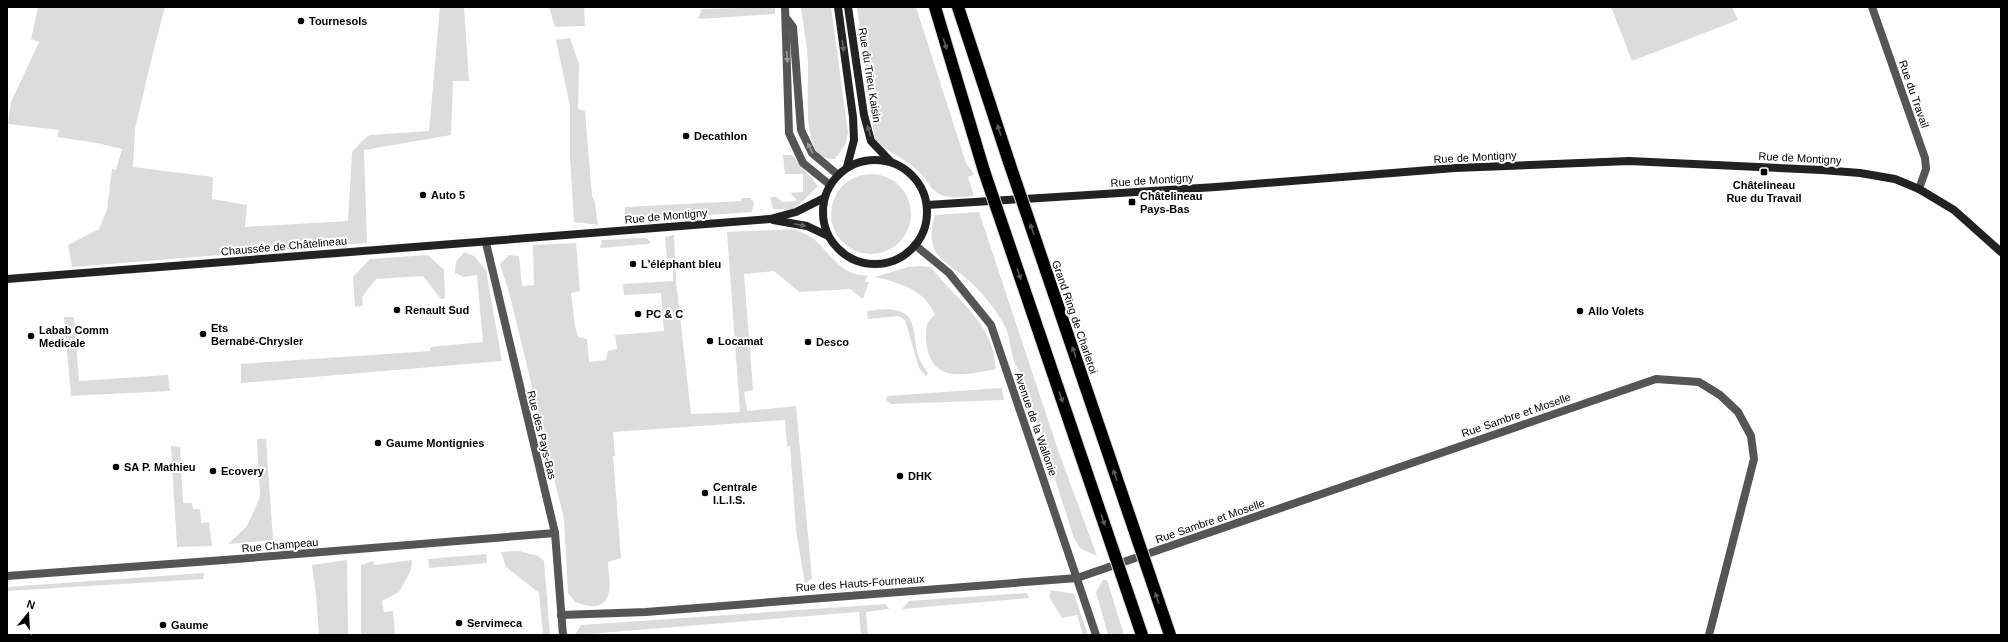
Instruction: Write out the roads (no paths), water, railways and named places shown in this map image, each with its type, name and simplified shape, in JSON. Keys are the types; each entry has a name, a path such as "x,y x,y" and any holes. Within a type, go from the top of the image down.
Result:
{"highway":[{"path":"935,7 984,171 1142,635"},
{"name":"Grand Ring de Charleroi","path":"958,7 1009,162 1170,635"}],"main road":[{"name":"Rue du Trieu Kaisin","path":"838,7 853,116 854,140 847,167"},
{"name":"Rue du Trieu Kaisin","path":"848,7 864,115 872,141 891,162"},
{"path":"770,219 807,226 828,236 845,255 869,264 895,260 915,244 925,226 927,205 920,187 908,172 891,162 868,160 847,167 830,185 824,198 822,217 828,236"},
{"name":"Rue de Montigny","path":"927,205 1216,187 1455,168 1629,161 1860,173 1895,179 1919,189 1954,210 2001,252"},
{"path":"770,219 796,212 824,198"},
{"name":"Rue de Montigny","path":"563,236 770,219"},
{"name":"Chaussée de Châtelineau","path":"7,279 563,236"}],"street":[{"path":"785,7 788,133 803,163 830,185"},
{"name":"Rue du Travail","path":"1872,7 1925,158 1926,169 1919,189"},
{"path":"786,18 793,27 801,130 812,154 838,175"},
{"name":"Rue des Pays-Bas","path":"486,243 555,533 563,635"},
{"name":"Avenue de la Wallonie","path":"915,244 949,273 991,325 1096,635"},
{"name":"Rue Sambre et Moselle","path":"1076,578 1656,379 1699,382 1720,395 1738,412 1751,436 1754,459 1709,635"},
{"name":"Rue Champeau","path":"7,576 555,533"},
{"name":"Rue des Hauts-Fourneaux","path":"562,615 646,612 1076,578"}],"place":[{"name":"Tournesols","path":"301,21"},
{"name":"Decathlon","path":"686,136"},
{"name":"Châtelineau Rue du Travail","path":"1764,172"},
{"name":"Auto 5","path":"423,195"},
{"name":"Châtelineau Pays-Bas","path":"1132,202"},
{"name":"L'éléphant bleu","path":"633,264"},
{"name":"Renault Sud","path":"397,310"},
{"name":"Allo Volets","path":"1580,311"},
{"name":"PC & C","path":"638,314"},
{"name":"Ets Bernabé-Chrysler","path":"203,334"},
{"name":"Labab Comm Medicale","path":"31,336"},
{"name":"Locamat","path":"710,341"},
{"name":"Desco","path":"808,342"},
{"name":"Gaume Montignies","path":"378,443"},
{"name":"SA P. Mathieu","path":"116,467"},
{"name":"Ecovery","path":"213,471"},
{"name":"DHK","path":"900,476"},
{"name":"Centrale I.L.I.S.","path":"705,493"},
{"name":"Servimeca","path":"459,623"},
{"name":"Gaume","path":"163,625"}]}
